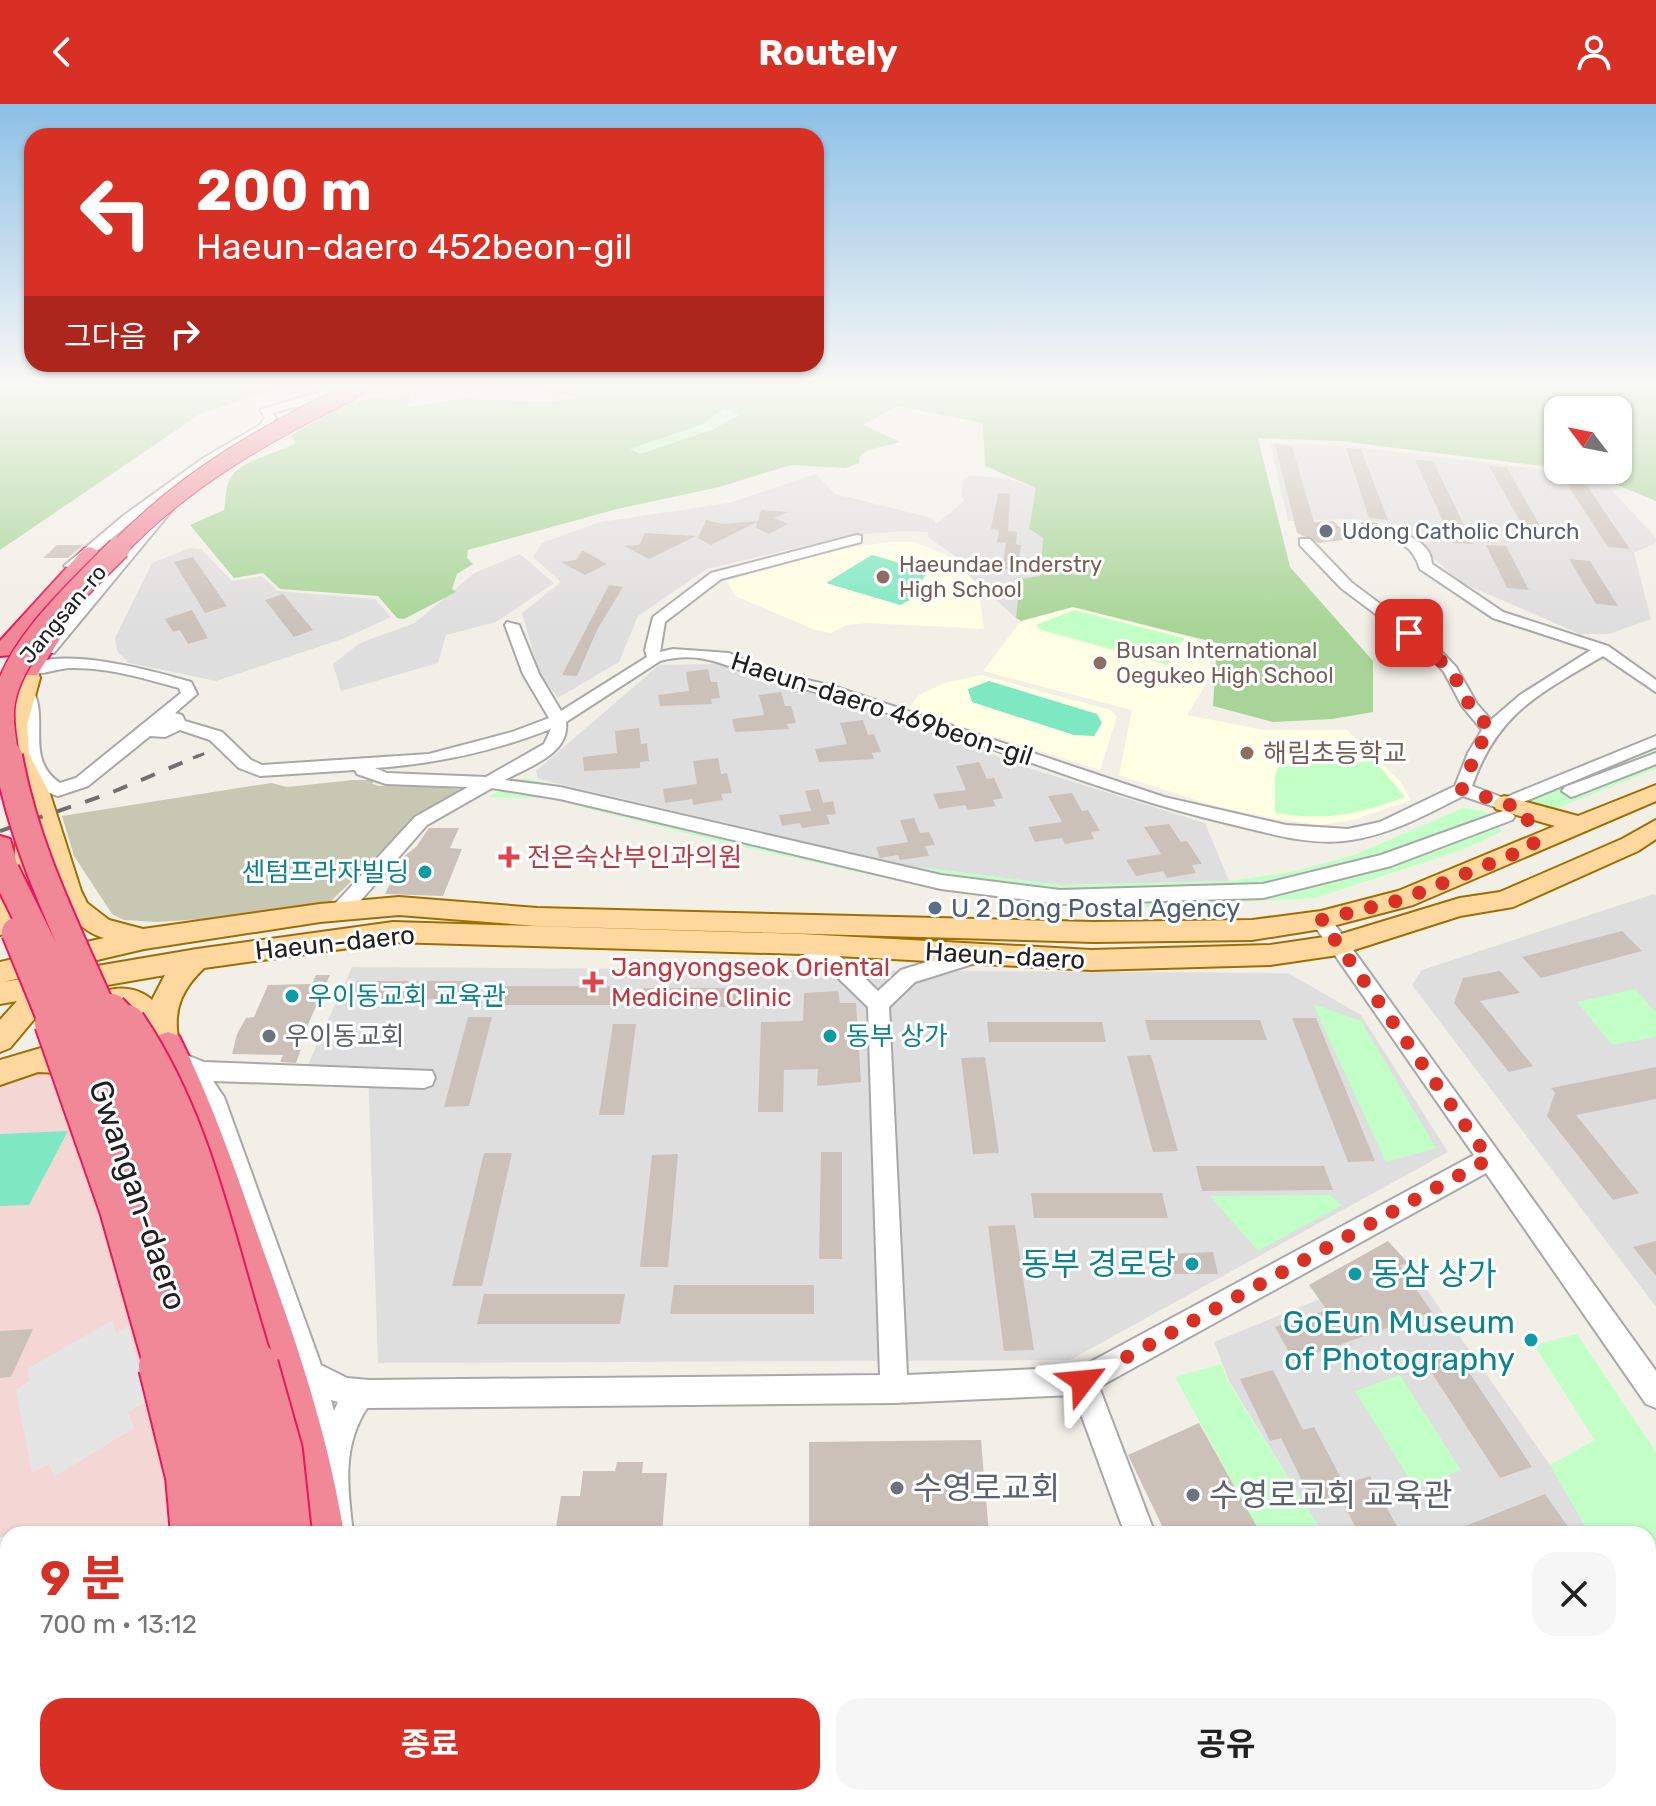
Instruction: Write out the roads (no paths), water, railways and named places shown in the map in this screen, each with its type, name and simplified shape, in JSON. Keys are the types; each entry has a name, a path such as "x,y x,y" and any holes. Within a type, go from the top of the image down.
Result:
{"highway":[{"path":"1,651 91,553 152,498 194,466"},
{"name":"Jangsan-ro","path":"0,672 30,629 66,589 156,502 203,466"},
{"name":"Jangsan-ro","path":"97,1000 31,876 14,825 2,768 0,728 12,679 30,648 69,601 172,497 217,466"},
{"path":"28,680 52,633 123,553 186,492 229,466"},
{"path":"2,859 12,923 88,1109 120,1208 152,1323 195,1501 194,1526"},
{"name":"Gwangan-daero","path":"2,859 79,1020 177,1306 224,1491 225,1526"},
{"path":"97,1000 119,1012 155,1067 179,1123 263,1390 289,1494 288,1526"},
{"name":"Gwangan-daero","path":"97,1000 134,1093 247,1440 255,1526"},
{"path":"178,1056 291,1384 314,1471 320,1526"},
{"path":"134,1206 213,1503 212,1526"}],"main road":[{"path":"0,925 21,879 28,851 17,725 28,680"},
{"path":"19,752 39,794 69,891 86,919 101,928 144,939"},
{"name":"Haeun-daero","path":"0,972 144,939 340,911 399,906 537,917 1094,932 1252,930 1321,920 1404,899 1656,792"},
{"path":"1515,809 1581,825"},
{"path":"1515,809 1535,834 1533,846"},
{"name":"Haeun-daero","path":"0,993 197,959 393,932 802,944 972,956 1091,960 1270,955 1338,945 1460,907 1504,901 1630,845 1656,828"},
{"path":"0,947 33,896 43,871 49,829"},
{"path":"178,1056 161,1017 165,997 176,978 197,959"},
{"path":"0,1040 47,985 134,1206 168,1223"},
{"path":"77,1062 82,1032 91,1016 101,1006 125,998 136,1001 150,1014 178,1056"},
{"path":"0,1073 43,1058 60,1057 77,1062"},
{"path":"102,1124 104,1110 117,1103 123,1106 168,1223 228,1414 242,1526"}],"street":[{"path":"28,680 173,493 200,466"},
{"path":"1,651 19,621 84,552 173,493 220,466"},
{"path":"1367,527 1408,540 1425,556 1425,566 1498,615 1603,649 1656,687"},
{"path":"655,658 652,650 658,620 716,576 857,539"},
{"path":"1305,542 1346,585 1431,649 1451,670 1470,706 1490,729"},
{"path":"512,625 531,674 558,720"},
{"path":"1603,649 1543,686 1490,729 1477,750 1462,789 1515,809 1656,741"},
{"name":"Haeun-daero 469beon-gil","path":"164,725 216,736 254,769 288,772 429,759 518,736 558,720 655,658 673,653 724,656 759,673 828,689 1161,802 1286,831 1348,835 1385,827 1462,789"},
{"path":"0,682 28,680 64,663 102,663 186,685 189,694 164,725"},
{"name":"Jangsan-ro","path":"28,680 33,702 28,725 35,769 49,786 58,790 82,782 164,725"},
{"name":"Haeun-daero","path":"340,911 421,821 551,747 559,730 558,720"},
{"path":"363,770 386,778 491,784 560,793 941,882 1060,897 1263,891 1385,861 1515,809 1656,758"},
{"path":"1321,920 1656,1394"},
{"path":"802,944 838,965 878,1004 894,1389"},
{"path":"878,1004 908,976 972,956"},
{"path":"178,1056 204,1071 424,1078"},
{"path":"178,1056 213,1097 311,1374 331,1456 337,1526"},
{"path":"311,1374 333,1389 359,1396 425,1392 894,1389 1083,1381 1489,1159"},
{"path":"1083,1381 1137,1526"},
{"path":"331,1456 342,1418 359,1396"}],"railway":[{"path":"196,757 206,753"},
{"path":"0,831 108,794 196,757"}],"place":[{"name":"Udong Catholic Church","path":"1326,531"},
{"name":"Haeundae Inderstry High School","path":"883,577"},
{"name":"Busan International Oegukeo High School","path":"1100,663"},
{"name":"해림초등학교","path":"1247,753"},
{"name":"전은숙산부인과의원","path":"509,857"},
{"name":"센텀프라자빌딩","path":"425,872"},
{"name":"U 2 Dong Postal Agency","path":"935,908"},
{"name":"Jangyongseok Oriental Medicine Clinic","path":"593,982"},
{"name":"우이동교회 교육관","path":"292,996"},
{"name":"우이동교회","path":"269,1036"},
{"name":"동부 상가","path":"830,1036"},
{"name":"동부 경로당","path":"1192,1264"},
{"name":"동삼 상가","path":"1355,1274"},
{"name":"GoEun Museum of Photography","path":"1531,1340"},
{"name":"수영로교회","path":"897,1488"},
{"name":"수영로교회 교육관","path":"1193,1495"}]}
